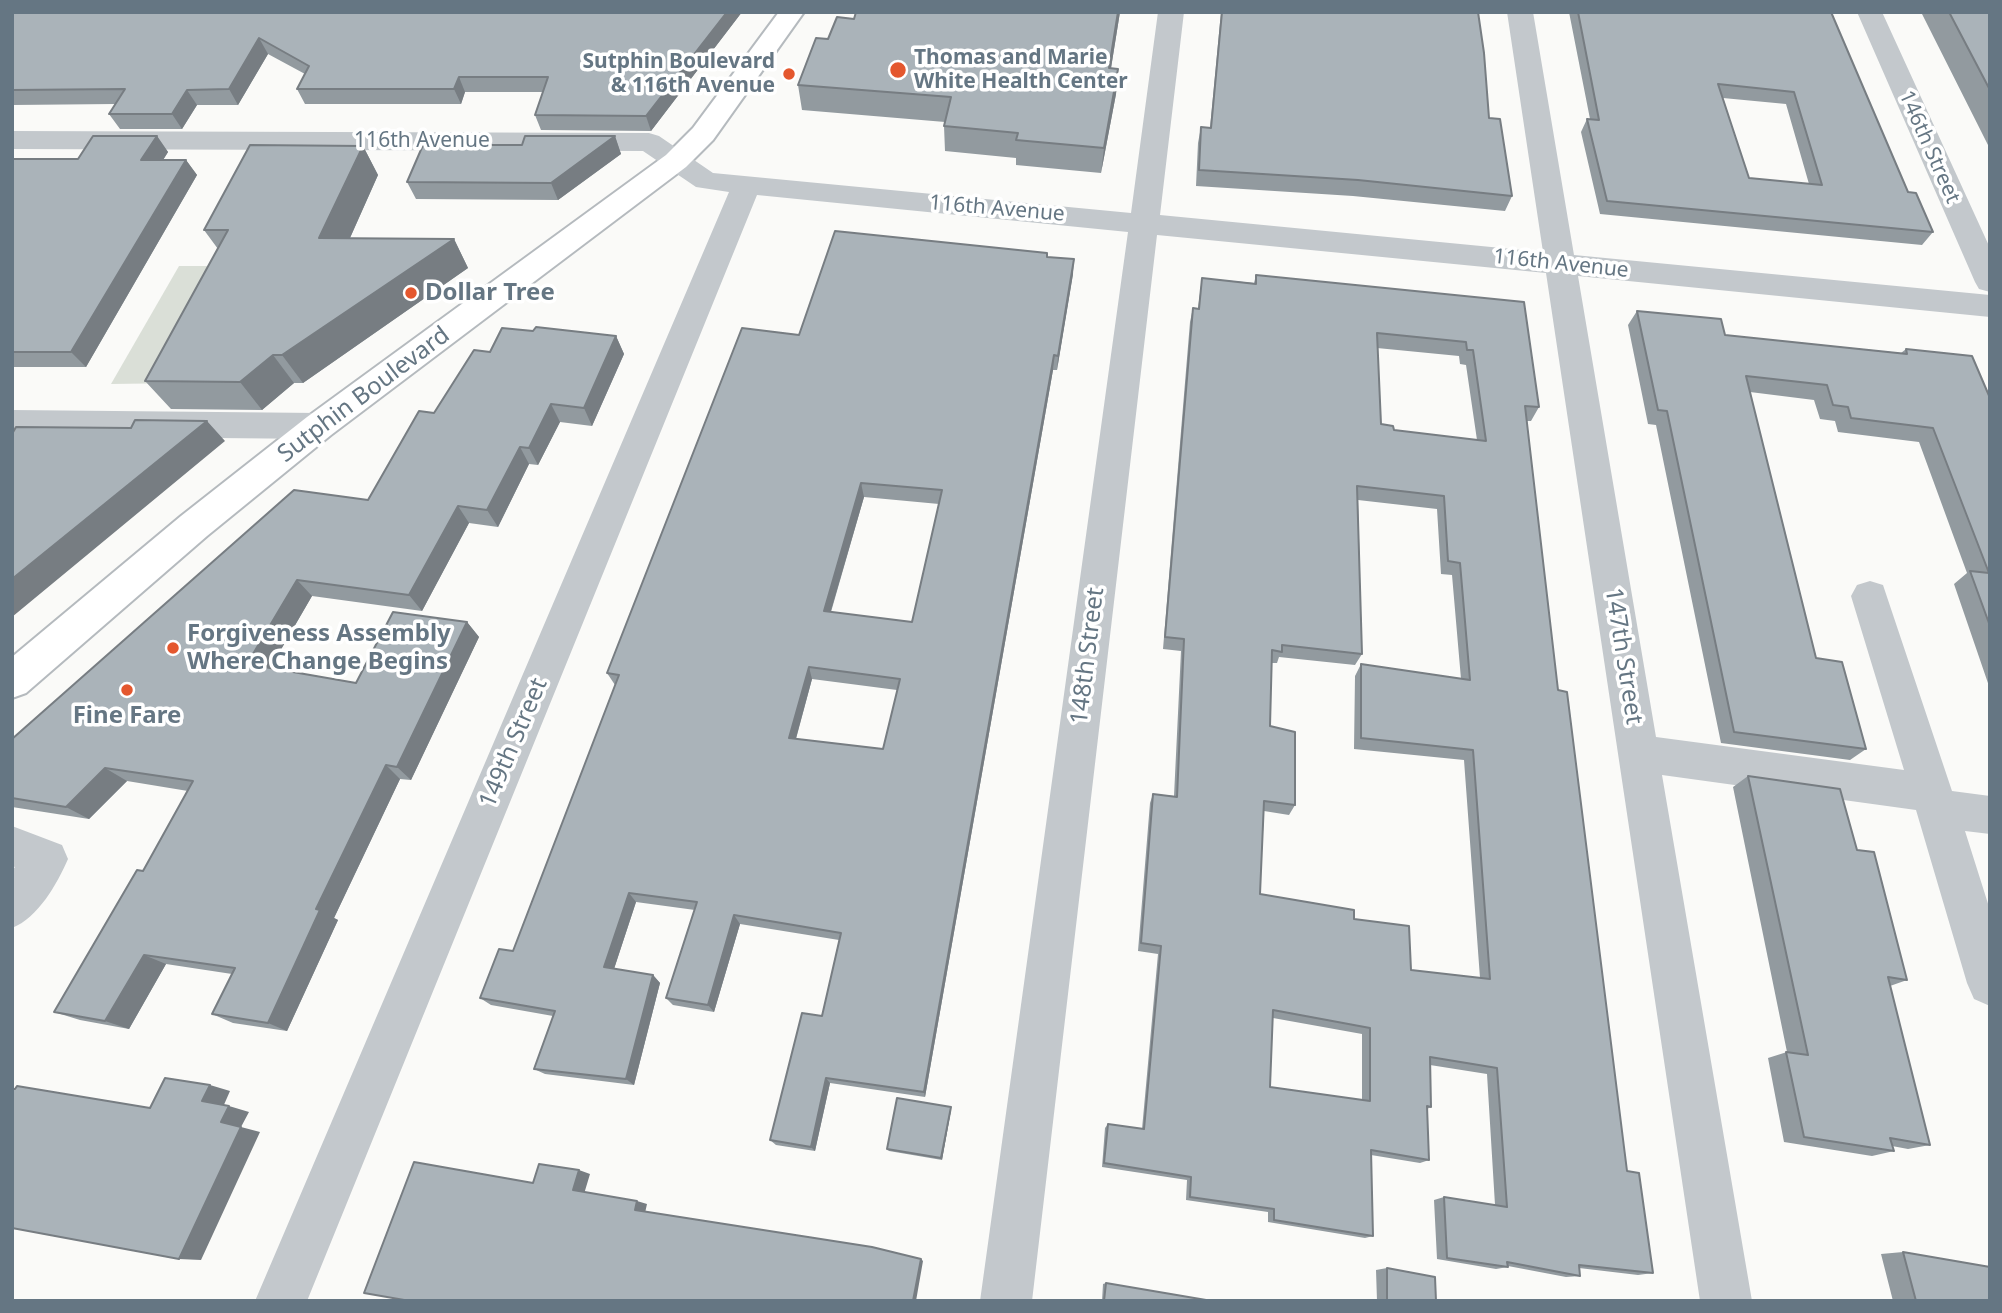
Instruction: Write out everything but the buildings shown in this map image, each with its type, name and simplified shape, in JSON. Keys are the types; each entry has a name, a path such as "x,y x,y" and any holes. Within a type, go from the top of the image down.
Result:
{"main road":[{"name":"Sutphin Boulevard","path":"12,681 194,526 319,426 676,161 703,134 792,12"}],"street":[{"name":"148th Street","path":"1006,1301 1171,12"},
{"name":"147th Street","path":"1520,12 1726,1301"},
{"name":"146th Street","path":"1869,12 1990,282"},
{"name":"116th Avenue","path":"12,140 649,142 706,181 1990,306"},
{"name":"149th Street","path":"281,1301 747,186"},
{"path":"12,423 319,426"},
{"path":"1870,596 1990,984"},
{"path":"1639,753 1935,801 1990,815"},
{"path":"12,846 47,859 12,906"}],"shaded area":[{"path":"179,266 245,266 184,383 111,384"}],"place":[{"name":"Thomas and Marie White Health Center","path":"898,70"},
{"name":"Sutphin Boulevard & 116th Avenue","path":"789,74"},
{"name":"Dollar Tree","path":"411,293"},
{"name":"Forgiveness Assembly Where Change Begins","path":"173,648"},
{"name":"Fine Fare","path":"127,690"}]}
